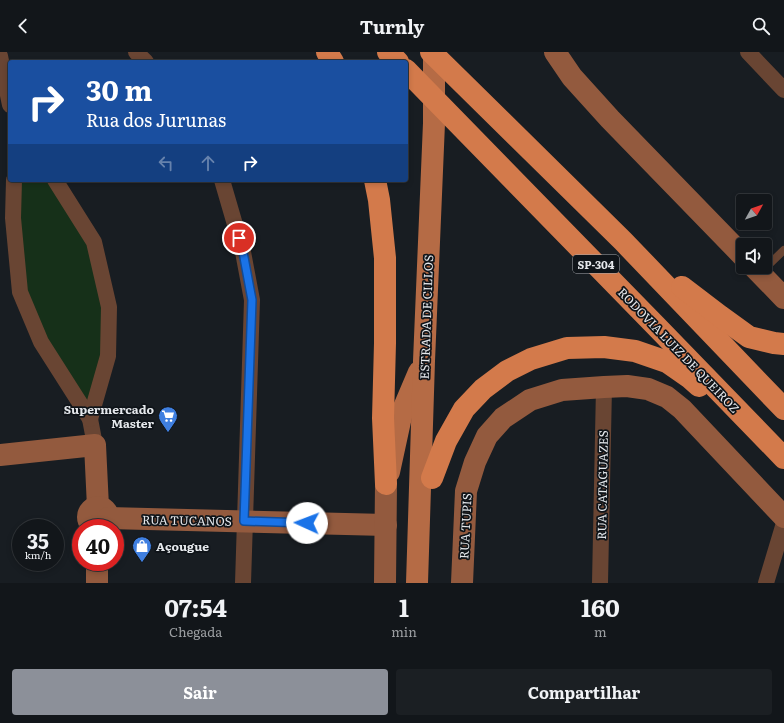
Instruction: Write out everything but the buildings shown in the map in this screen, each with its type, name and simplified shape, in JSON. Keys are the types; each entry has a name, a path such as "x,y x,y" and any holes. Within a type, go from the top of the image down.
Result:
{"highway":[{"path":"388,52 396,60"},
{"name":"SP-304","path":"431,52 623,241 784,409"},
{"name":"RODOVIA LUIZ DE QUEIROZ","path":"408,72 784,458"},
{"path":"375,182 379,200 385,258 385,343 382,418 386,484"},
{"path":"623,241 749,337 784,344"},
{"path":"432,478 446,441 464,409 483,389 507,371 531,359 567,348 604,347 635,352 666,362 690,378 750,436 784,466"}],"main road":[{"name":"ESTRADA DE CILLOS","path":"432,583 432,478 440,128 434,52"},
{"name":"ESTRADA DE CILLOS","path":"418,583 424,361 440,128 448,52"},
{"path":"555,52 572,77 610,119 736,249"},
{"path":"761,274 784,298"},
{"path":"385,583 386,484 402,412 424,361"},
{"name":"RUA TUPIS","path":"462,583 466,491 475,462 487,436 503,418 530,400 562,390 627,386 648,389 667,397 682,409 784,517"},
{"path":"0,455 95,445"},
{"name":"RUA TUCANOS","path":"95,445 100,519"},
{"name":"RUA TUCANOS","path":"124,520 244,521 386,525"}],"street":[{"path":"136,52 144,60"},
{"path":"748,52 784,90"},
{"path":"0,56 8,95"},
{"path":"14,182 13,218 20,292 41,342 90,419 95,445"},
{"path":"56,182 94,242 109,307 108,356 90,419"},
{"path":"223,182 243,252 252,300 243,583"},
{"name":"RUA CATAGUAZES","path":"600,583 604,387"},
{"path":"766,583 784,523"}],"lane":[{"path":"772,259 784,250"}],"green space":[{"path":"14,182 56,182 94,242 109,307 90,419 20,292"}],"place":[{"name":"Supermercado Master","path":"168,433"},
{"name":"Açougue","path":"142,563"}],"route":[{"path":"239,238 252,300 244,521 307,523"}]}
